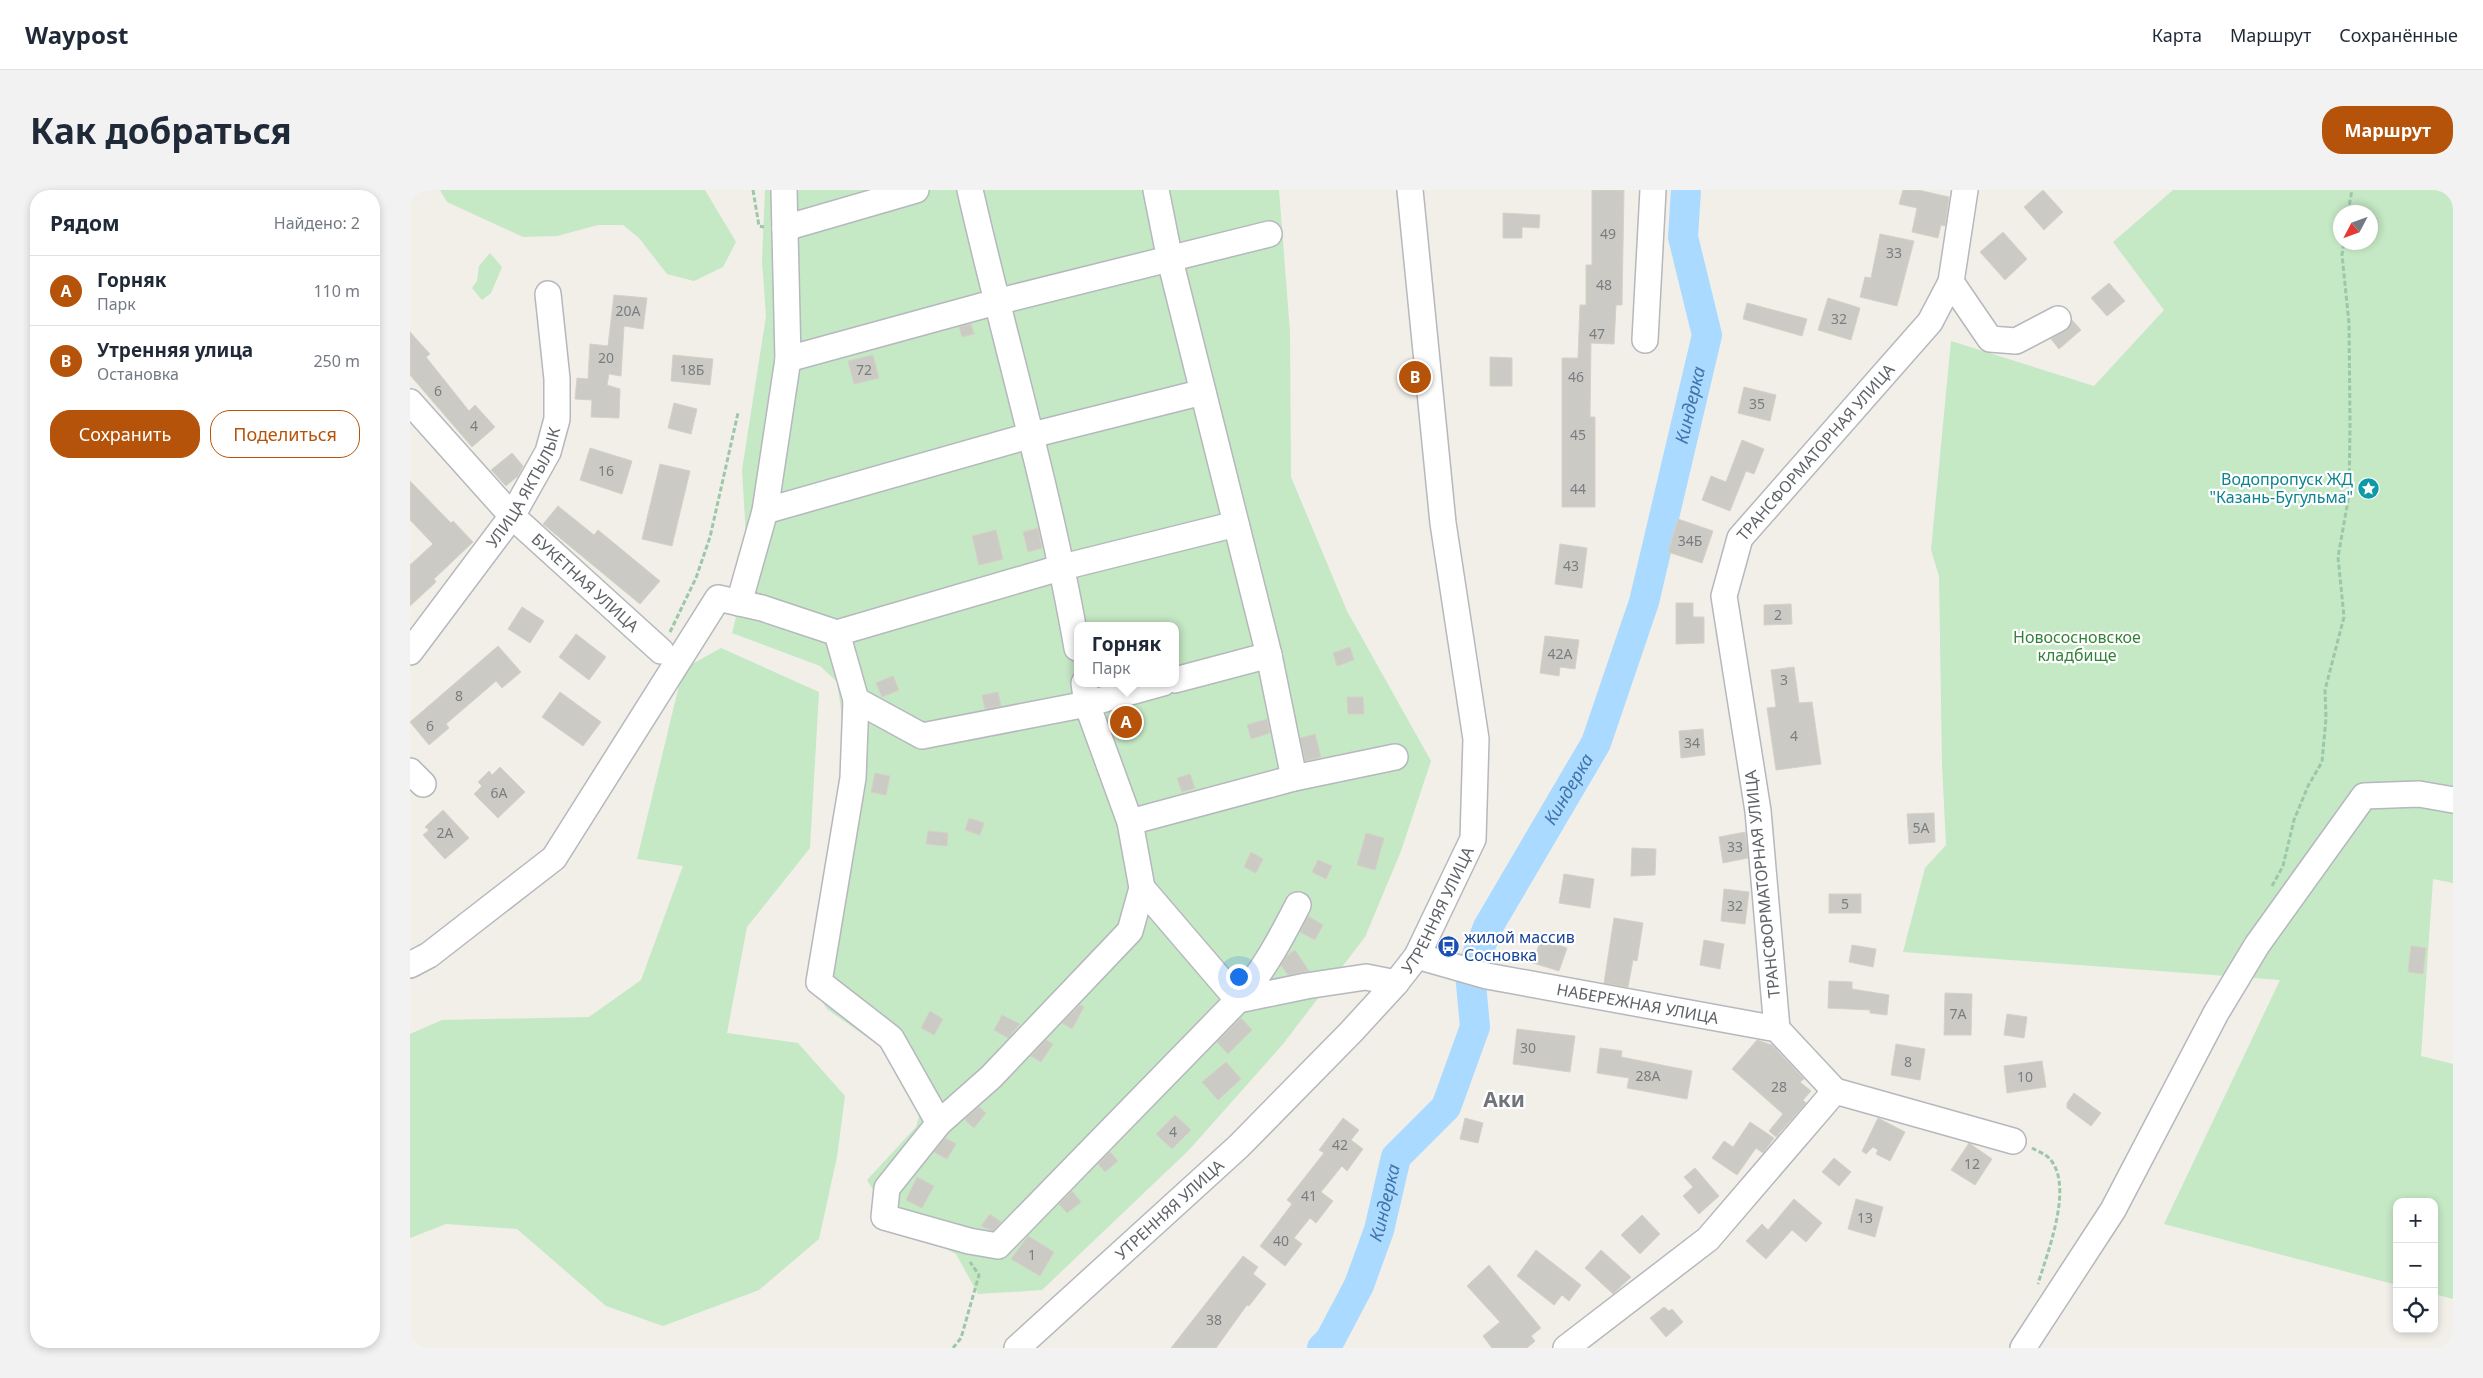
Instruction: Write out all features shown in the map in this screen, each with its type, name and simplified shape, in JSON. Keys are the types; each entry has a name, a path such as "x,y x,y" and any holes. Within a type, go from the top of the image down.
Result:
{"street":[{"path":"739,603 764,511 788,359 784,190"},
{"path":"785,228 916,190"},
{"path":"970,190 996,302 1032,435 1063,567 1074,631"},
{"path":"1156,190 1170,260 1269,654 1294,778"},
{"name":"УТРЕННЯЯ УЛИЦА","path":"1017,1348 1238,1146 1351,1032 1396,982 1417,956 1473,839 1476,739 1443,523 1410,190"},
{"path":"1645,340 1654,190"},
{"name":"ТРАНСФОРМАТОРНАЯ УЛИЦА","path":"1777,1029 1758,811 1724,596 1740,538 1930,322 1952,282 1965,190"},
{"path":"788,359 996,302 1269,234"},
{"path":"1952,282 1990,338 2016,341 2058,319"},
{"name":"УЛИЦА ЯКТЫЛЫК","path":"410,652 512,516 548,452 557,420 556,379 548,294"},
{"path":"764,511 1032,435 1203,392"},
{"name":"БУКЕТНАЯ УЛИЦА","path":"410,402 512,516 661,651"},
{"path":"410,965 429,955 554,858 718,598 837,634 1063,567 1236,524"},
{"path":"837,634 856,700 853,778 819,982 891,1038 939,1122"},
{"path":"1179,679 1269,654"},
{"path":"856,700 922,736 1085,694 1135,687"},
{"path":"1085,694 1130,822 1142,888 1130,931 991,1077 939,1122 887,1188 884,1217 969,1241 998,1246 1252,985 1298,905"},
{"path":"1130,822 1294,778 1396,758"},
{"path":"2023,1348 2113,1210 2216,1013 2257,945 2364,796 2419,794 2453,800"},
{"path":"1142,888 1238,1000"},
{"name":"НАБЕРЕЖНАЯ УЛИЦА","path":"1417,956 1487,976 1777,1029"},
{"path":"1238,1000 1306,986 1366,978 1396,982"},
{"path":"1777,1029 1835,1091 2013,1141"},
{"path":"1566,1348 1708,1239 1835,1091"}],"path":[{"path":"2349,205 2352,190"},
{"path":"2270,889 2282,866 2294,820 2308,786 2322,762 2326,718 2325,690 2344,617 2338,557 2349,495 2350,424 2349,323 2343,250"},
{"path":"661,651 696,578 710,537 738,413"},
{"path":"2013,1141 2031,1147 2049,1158 2059,1177 2056,1227 2038,1286"},
{"path":"953,1348 961,1338 979,1275 967,1258 969,1241"}],"green space":[{"path":"440,190 705,190 736,242 723,267 694,281 667,274 639,238 623,225 598,225 557,236 523,237 447,202"},
{"path":"765,190 1279,190 1290,332 1291,477 1347,611 1431,761 1401,851 1365,937 1283,1044 1189,1150 1042,1290 978,1294 956,1254 892,1221 867,1180 916,1127 921,1110 892,1055 827,1009 817,993 854,798 837,682 820,666 732,633 748,570 742,470 766,316 762,261"},
{"name":"Новососновское кладбище","path":"2173,190 2453,190 2453,883 2433,879 2421,1056 2453,1064 2453,1299 2438,1295 2438,1198 2393,1198 2393,1284 2164,1224 2280,980 1903,952 1925,868 1946,845 1942,764 1939,576 1931,550 1951,341 2094,386 2164,310 2113,242"},
{"path":"490,253 502,267 491,293 482,300 472,288 477,281 479,266"},
{"path":"721,648 819,692 810,848 747,927 727,1033 798,1043 845,1096 837,1157 819,1239 759,1290 663,1326 606,1306 517,1229 446,1224 410,1238 410,1034 442,1020 589,1017 641,980 683,866 637,859 683,669"}],"building":[{"path":"1592,190 1624,190 1622,305 1616,305 1614,344 1591,343 1590,417 1595,417 1595,507 1562,507 1562,358 1578,358 1580,305 1586,305 1586,265 1592,265"},
{"path":"1903,190 1918,190 1949,197 1945,226 1941,225 1938,238 1912,232 1917,208 1899,204"},
{"path":"2043,190 2063,212 2044,230 2024,207"},
{"path":"1503,213 1540,215 1539,228 1522,227 1522,238 1503,238"},
{"path":"2003,232 2027,259 2005,280 1980,252"},
{"path":"1880,234 1914,241 1897,306 1860,297 1865,277 1871,278"},
{"path":"2109,283 2125,301 2107,316 2091,298"},
{"path":"614,295 647,298 643,329 624,326 621,376 609,374 607,385 620,389 619,418 591,417 592,400 575,399 577,378 588,379 590,344 608,346"},
{"path":"1828,298 1860,308 1851,340 1818,330"},
{"path":"1747,303 1807,319 1802,336 1743,319"},
{"path":"2072,320 2081,330 2059,349 2051,339 2065,331"},
{"path":"971,324 974,334 962,337 959,327"},
{"path":"410,332 430,354 426,357 469,411 475,405 495,427 472,447 410,375"},
{"path":"673,355 713,359 710,385 671,381"},
{"path":"873,355 879,378 854,384 848,361"},
{"path":"1490,357 1512,358 1512,386 1490,386"},
{"path":"1744,387 1776,395 1770,421 1738,413"},
{"path":"674,403 697,409 691,434 668,428"},
{"path":"1742,440 1764,449 1754,474 1746,471 1730,511 1702,500 1711,476 1726,482"},
{"path":"590,448 632,461 622,494 580,480"},
{"path":"512,453 523,466 518,476 506,486 491,470"},
{"path":"660,464 690,471 672,546 642,539"},
{"path":"410,481 451,523 453,521 473,542 434,579 436,582 410,606 410,565 433,544 410,520"},
{"path":"558,506 594,535 598,530 660,581 640,604 543,524"},
{"path":"1678,519 1713,531 1702,563 1668,552"},
{"path":"1038,528 1042,548 1028,552 1023,532"},
{"path":"996,530 1003,559 979,565 972,536"},
{"path":"1560,544 1587,548 1582,588 1555,584"},
{"path":"1676,603 1693,603 1693,617 1704,617 1704,643 1676,644"},
{"path":"1791,604 1792,624 1764,625 1764,605"},
{"path":"522,607 544,621 530,643 508,629"},
{"path":"576,634 606,657 589,680 559,657"},
{"path":"1545,636 1579,640 1575,669 1560,667 1559,676 1540,673"},
{"path":"498,646 521,672 502,688 496,681 446,724 449,728 429,745 410,722"},
{"path":"1350,647 1354,660 1337,666 1333,653"},
{"path":"1794,667 1799,703 1812,702 1821,764 1776,770 1767,708 1776,707 1771,670"},
{"path":"893,676 899,690 882,697 876,683"},
{"path":"560,692 601,722 583,746 542,717"},
{"path":"998,692 1001,706 985,709 982,695"},
{"path":"1347,697 1363,697 1364,714 1348,714"},
{"path":"1267,719 1270,733 1251,739 1247,725"},
{"path":"1703,729 1705,755 1681,758 1679,731"},
{"path":"1315,734 1321,757 1305,761 1300,738"},
{"path":"500,767 525,792 498,818 474,794 482,786 478,782 489,771 492,775"},
{"path":"875,773 890,776 886,795 871,792"},
{"path":"1190,774 1195,788 1182,792 1177,778"},
{"path":"443,810 469,838 445,859 423,835 429,830 425,827"},
{"path":"1934,813 1935,842 1909,844 1907,814"},
{"path":"969,818 984,823 980,835 965,830"},
{"path":"928,831 948,833 947,846 926,844"},
{"path":"1745,832 1748,858 1723,863 1719,837"},
{"path":"1366,833 1384,838 1375,870 1357,865"},
{"path":"1632,848 1656,849 1655,875 1631,876"},
{"path":"1251,852 1263,859 1256,873 1244,867"},
{"path":"1318,860 1332,866 1326,879 1312,872"},
{"path":"1564,874 1594,879 1590,908 1559,903"},
{"path":"1724,889 1749,892 1745,924 1721,921"},
{"path":"1829,894 1861,894 1861,913 1829,913"},
{"path":"1308,916 1323,925 1315,940 1300,932"},
{"path":"1614,918 1643,923 1637,961 1633,960 1628,987 1604,983"},
{"path":"1541,939 1567,948 1559,971 1533,963"},
{"path":"1704,940 1724,944 1720,969 1700,965"},
{"path":"1852,945 1876,949 1873,967 1849,962"},
{"path":"2411,946 2426,948 2423,974 2408,972"},
{"path":"1295,950 1309,971 1288,975 1281,965 1287,956"},
{"path":"1829,981 1852,982 1852,989 1889,995 1887,1015 1870,1013 1870,1010 1828,1008"},
{"path":"1945,993 1972,994 1971,1035 1944,1035"},
{"path":"1080,1005 1084,1007 1072,1029 1062,1023"},
{"path":"930,1011 943,1019 934,1035 921,1028"},
{"path":"2007,1014 2027,1017 2024,1038 2004,1035"},
{"path":"1002,1015 1020,1024 1008,1038 994,1030"},
{"path":"1241,1018 1252,1030 1228,1054 1217,1042"},
{"path":"1517,1029 1575,1036 1570,1072 1513,1064"},
{"path":"1046,1040 1053,1044 1041,1062 1031,1056"},
{"path":"1757,1040 1772,1045 1804,1079 1800,1082 1811,1091 1803,1100 1806,1103 1776,1137 1769,1131 1783,1114 1732,1069"},
{"path":"1896,1044 1925,1049 1920,1080 1891,1075"},
{"path":"1600,1048 1622,1051 1621,1057 1692,1071 1687,1099 1627,1088 1629,1078 1597,1073"},
{"path":"2042,1061 2046,1087 2007,1093 2004,1066"},
{"path":"1226,1062 1241,1079 1218,1100 1202,1082"},
{"path":"2074,1093 2101,1113 2091,1126 2067,1108 2067,1103"},
{"path":"979,1107 986,1113 974,1128 966,1121 966,1118"},
{"path":"1175,1115 1191,1130 1172,1149 1156,1134"},
{"path":"1343,1118 1359,1130 1351,1140 1363,1149 1347,1171 1342,1166 1321,1192 1333,1201 1316,1223 1310,1218 1294,1238 1302,1244 1285,1266 1260,1246 1292,1204 1287,1200 1324,1153 1319,1150"},
{"path":"1465,1118 1483,1123 1478,1143 1460,1139"},
{"path":"1878,1118 1905,1132 1890,1161 1876,1154 1878,1150 1873,1147 1866,1154 1862,1151"},
{"path":"1750,1122 1774,1138 1763,1153 1756,1148 1737,1175 1712,1158 1724,1141 1733,1147"},
{"path":"945,1138 956,1144 947,1159 934,1152"},
{"path":"1969,1143 1992,1159 1975,1185 1951,1170"},
{"path":"1110,1152 1118,1161 1105,1172 1098,1164"},
{"path":"1834,1158 1851,1172 1839,1186 1822,1172"},
{"path":"1695,1168 1719,1196 1699,1214 1683,1196 1693,1187 1684,1177"},
{"path":"917,1177 934,1186 922,1208 906,1200"},
{"path":"1072,1191 1081,1202 1067,1213 1059,1204"},
{"path":"1794,1199 1822,1223 1806,1242 1792,1230 1766,1259 1746,1241 1762,1224 1768,1230"},
{"path":"1856,1199 1883,1207 1875,1237 1848,1229"},
{"path":"990,1214 1001,1222 993,1231 981,1226"},
{"path":"1642,1215 1660,1234 1640,1254 1621,1235"},
{"path":"1028,1236 1054,1252 1040,1276 1011,1259"},
{"path":"1536,1250 1581,1285 1569,1301 1562,1295 1554,1305 1517,1276"},
{"path":"1601,1250 1631,1277 1613,1294 1585,1268"},
{"path":"1243,1256 1258,1267 1253,1274 1266,1284 1249,1306 1247,1305 1216,1348 1171,1348"},
{"path":"1489,1265 1541,1328 1531,1336 1535,1341 1527,1348 1492,1348 1483,1336 1500,1322 1467,1286"},
{"path":"1664,1307 1669,1311 1672,1309 1683,1322 1666,1337 1650,1318"}],"waterway":[{"name":"Киндерка","path":"1322,1348 1330,1340 1359,1285 1379,1230 1396,1157 1446,1107 1475,1027 1470,973 1488,927 1596,743 1644,602 1707,335 1683,237 1686,190"}],"place":[{"name":"Утренняя улица","path":"1415,377"},
{"name":"Водопропуск ЖД \"Казань-Бугульма\"","path":"2369,488"},
{"name":"Горняк","path":"1126,722"},
{"name":"жилой массив Сосновка","path":"1448,946"}],"district":[{"name":"Аки","path":"1504,1100"}]}
